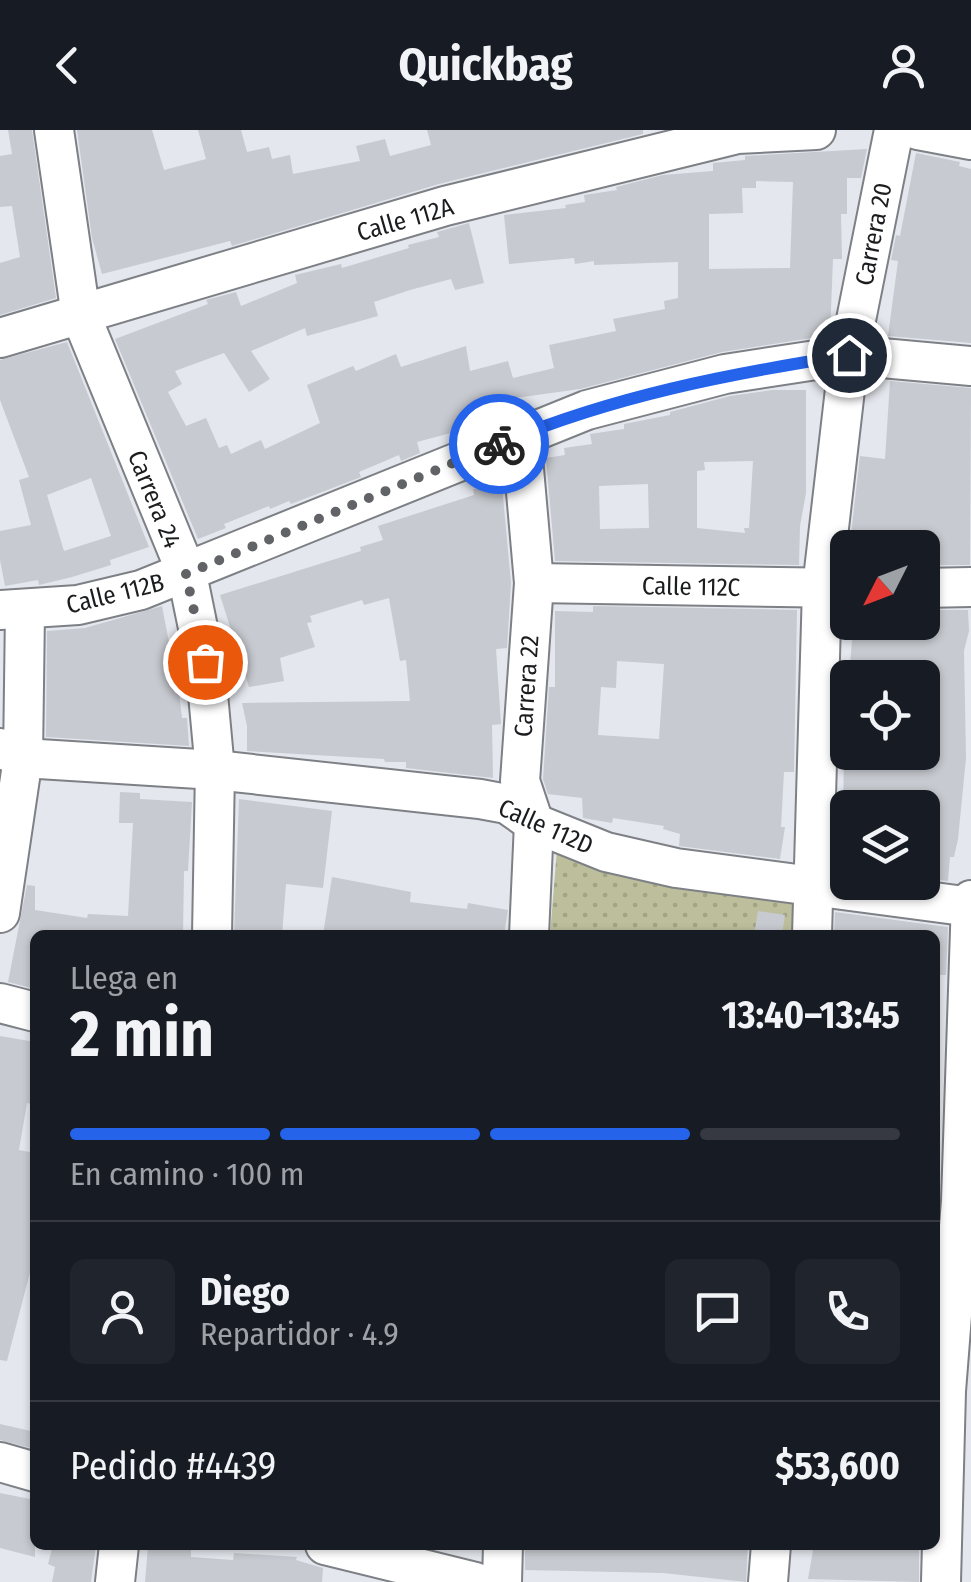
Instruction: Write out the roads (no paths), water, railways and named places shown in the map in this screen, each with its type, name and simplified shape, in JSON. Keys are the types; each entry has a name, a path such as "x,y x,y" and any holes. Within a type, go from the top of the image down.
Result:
{"street":[{"name":"Carrera 24","path":"54,130 80,316 186,574 205,662 215,770 212,930"},
{"name":"Calle 112A","path":"0,338 445,206 737,132 816,130"},
{"name":"Carrera 20","path":"838,530 849,355 894,130"},
{"path":"918,130 971,140"},
{"name":"Calle 112B","path":"12,611 78,605 140,590 587,410 725,374 849,355 971,366"},
{"name":"Carrera 22","path":"521,435 534,583 520,781 534,823 529,930"},
{"name":"Calle 112C","path":"534,583 830,588"},
{"path":"940,588 971,588"},
{"path":"0,913 12,753 12,611"},
{"name":"Carrera 20","path":"812,930 832,640"},
{"name":"Calle 112D","path":"12,753 480,799 508,804 534,823 606,852 676,868 971,905"},
{"path":"941,1582 971,905"},
{"path":"0,1003 30,1011"},
{"path":"0,1462 30,1471"},
{"path":"114,1582 118,1550"},
{"path":"344,1550 475,1582"},
{"path":"502,1582 503,1550"},
{"path":"768,1582 771,1550"}]}
